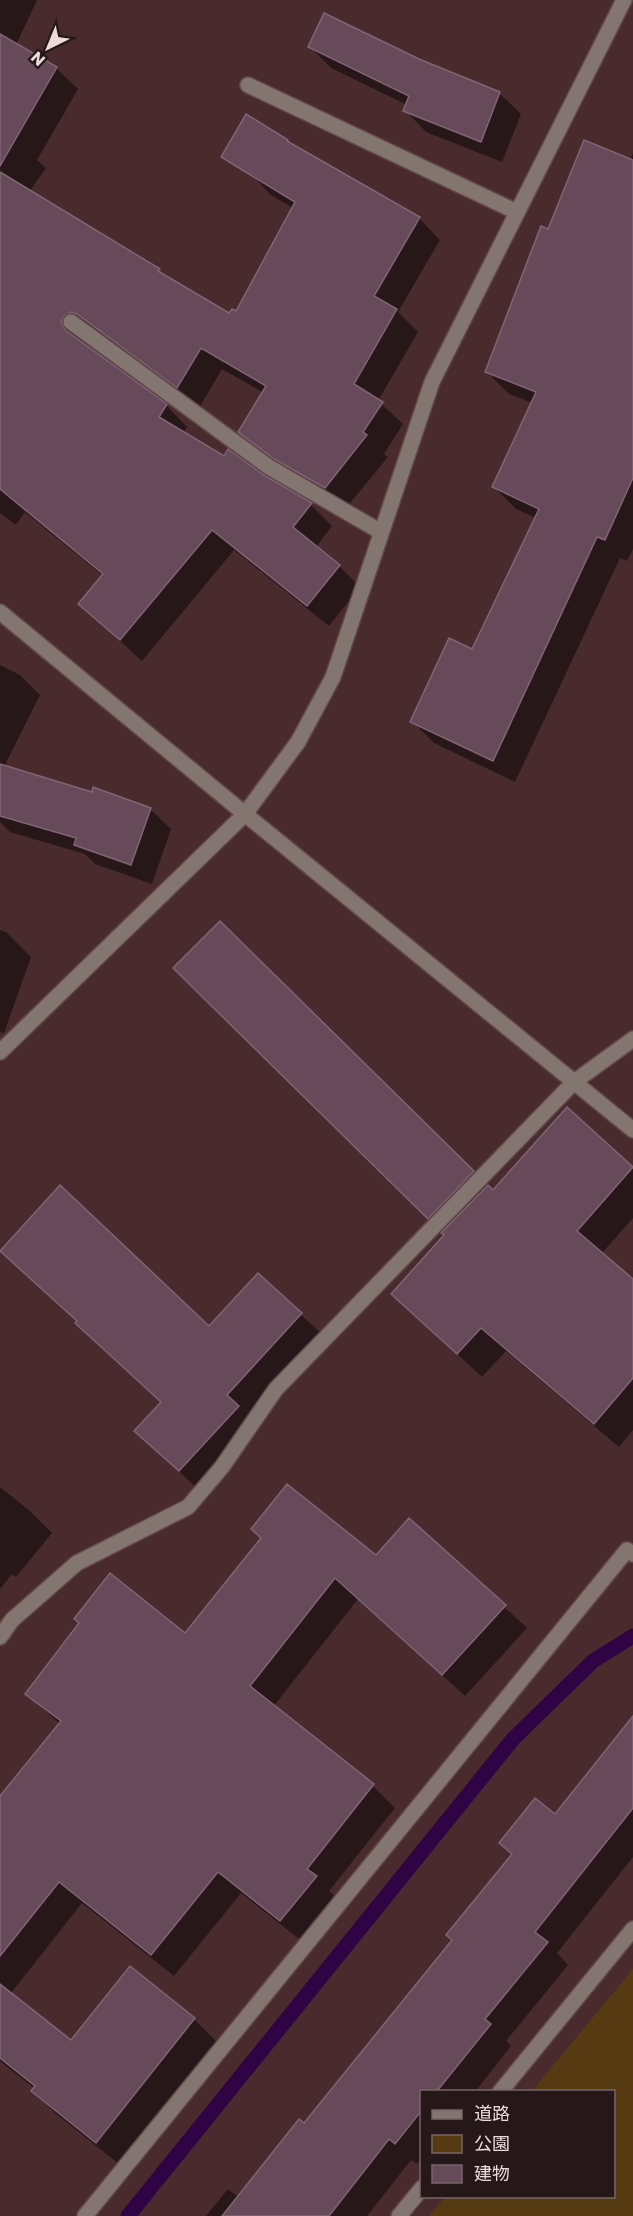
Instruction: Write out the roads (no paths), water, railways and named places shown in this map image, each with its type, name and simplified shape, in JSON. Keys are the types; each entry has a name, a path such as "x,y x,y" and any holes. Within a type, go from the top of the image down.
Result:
{"street":[{"path":"0,1052 245,814 298,742 333,677 432,382 624,0"},
{"path":"248,85 517,212"},
{"path":"71,322 269,467 381,532"},
{"path":"0,612 633,1130"},
{"path":"0,1637 12,1620 77,1563 188,1507 222,1467 276,1389 574,1082 633,1039"},
{"path":"85,2216 627,1550 633,1554"},
{"path":"501,2090 633,1929"},
{"path":"399,2216 420,2190"}],"waterway":[{"path":"128,2216 513,1739 593,1661 633,1636"}]}
